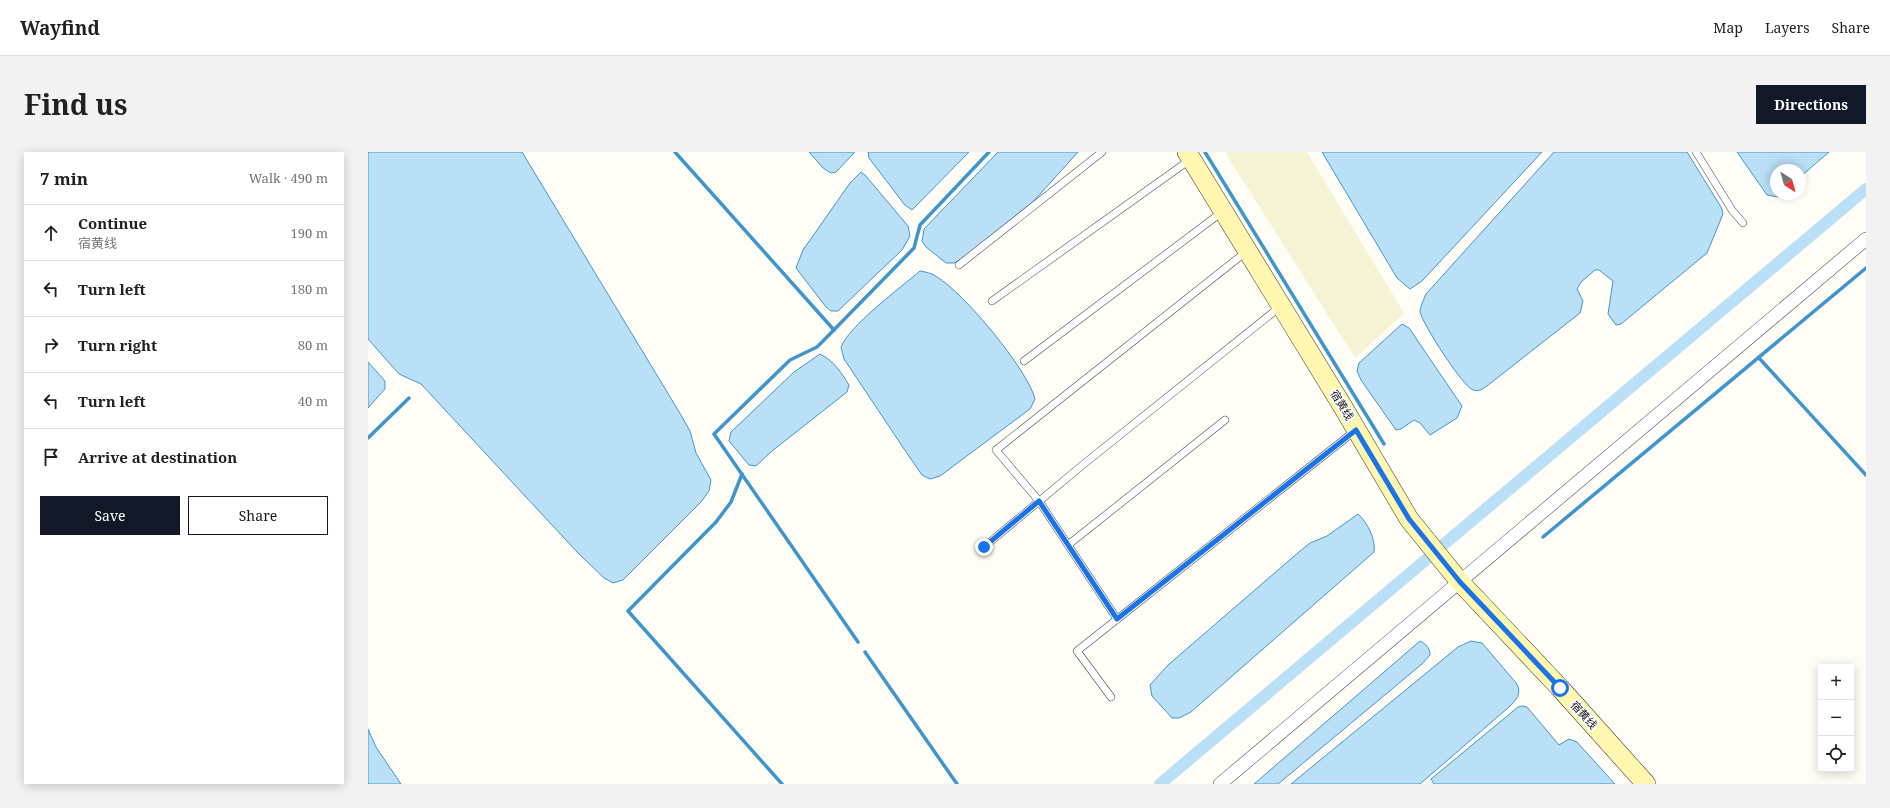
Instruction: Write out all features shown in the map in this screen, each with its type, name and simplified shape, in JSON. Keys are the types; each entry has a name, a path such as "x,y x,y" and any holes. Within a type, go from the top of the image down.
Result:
{"main road":[{"name":"宿黄线","path":"1189,155 1409,519 1460,582 1560,688 1646,784"}],"street":[{"path":"1220,784 1866,239"}],"lane":[{"path":"959,265 1102,152"},
{"path":"1696,152 1732,210 1743,223"},
{"path":"992,301 1189,155"},
{"path":"1024,361 1223,212"},
{"path":"1117,619 1039,501 996,450 1247,251"},
{"path":"984,547 1281,305"},
{"path":"1068,545 1225,420"},
{"path":"1111,697 1077,651 1356,430"}],"shaded area":[{"path":"1228,152 1307,152 1404,313 1355,358 1226,154"}],"water":[{"path":"368,152 522,152 681,415 690,431 696,453 711,480 709,491 701,502 623,580 613,583 604,578 578,553 421,384 399,374 368,339"},
{"path":"809,152 855,152 836,172 831,173 823,168"},
{"path":"868,152 969,152 912,210 904,204 869,158"},
{"path":"998,152 1078,152 1033,202 963,258 954,263 946,263 926,247 922,241 924,229"},
{"path":"1322,152 1542,152 1422,281 1410,289 1397,278"},
{"path":"1554,152 1687,152 1721,207 1723,213 1707,253 1621,324 1616,325 1608,314 1613,281 1599,270 1595,270 1581,282 1577,289 1583,301 1580,313 1487,386 1475,391 1468,386 1452,367 1435,341 1422,318 1420,312 1421,305 1426,294"},
{"path":"1737,152 1829,152 1806,172 1806,164 1770,164 1770,196 1767,195"},
{"path":"861,172 908,226 910,236 902,250 838,311 831,311 826,307 796,268 803,250 850,183"},
{"path":"920,271 937,277 949,286 978,315 994,333 1021,370 1035,399 1030,409 940,476 930,479 922,475 904,449 844,359 841,347 846,338 864,318"},
{"path":"1402,324 1409,328 1462,406 1457,418 1430,435 1420,423 1414,420 1401,429 1396,430 1361,380 1357,371 1359,363"},
{"path":"820,354 833,363 840,371 849,385 847,392 772,451 756,466 749,465 729,441 731,432 794,372"},
{"path":"368,362 385,381 385,389 368,408"},
{"path":"1358,514 1365,521 1370,531 1374,542 1374,552 1191,712 1179,718 1172,718 1152,696 1150,685 1168,665 1310,543 1327,536"},
{"path":"1420,641 1427,646 1430,653 1422,664 1278,784 1254,784"},
{"path":"1471,641 1482,643 1517,684 1519,694 1509,707 1420,784 1291,784 1458,647"},
{"path":"1518,707 1527,707 1559,745 1569,739 1577,742 1615,784 1434,784 1431,779"},
{"path":"368,729 376,747 401,784 368,784"}],"waterway":[{"path":"675,152 834,330"},
{"path":"858,642 714,434 790,360 817,347 914,248 920,225 989,152"},
{"path":"1205,152 1384,444"},
{"path":"1443,545 1866,189"},
{"path":"1543,537 1866,268"},
{"path":"1759,358 1866,475"},
{"path":"368,438 409,398"},
{"path":"742,474 731,502 716,522 628,611 782,784"},
{"path":"1160,784 1428,558"},
{"path":"865,652 957,784"}],"route":[{"path":"984,547 1039,501 1117,619 1356,430 1409,519 1460,582 1560,688"}]}
